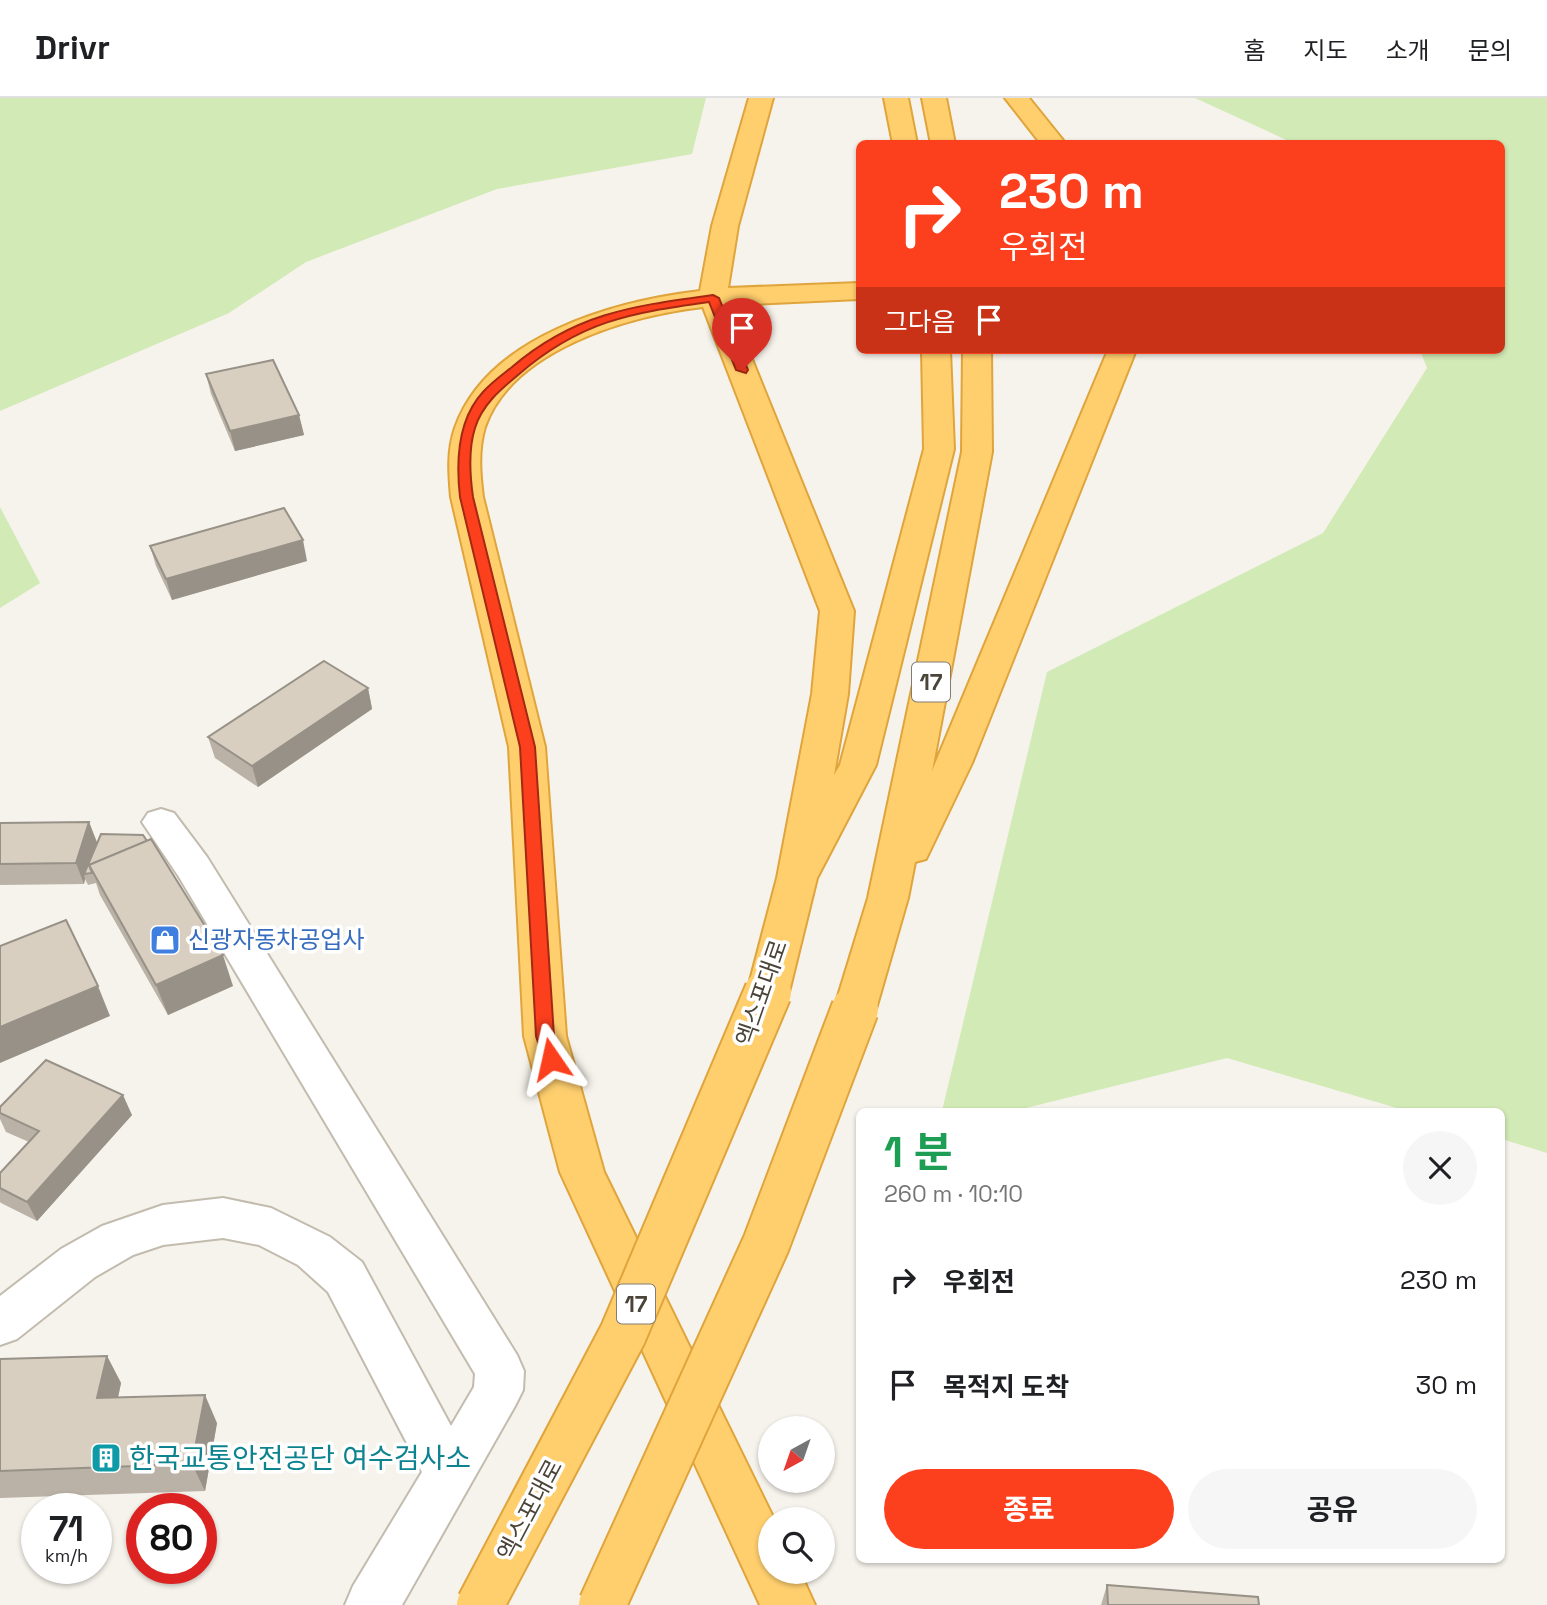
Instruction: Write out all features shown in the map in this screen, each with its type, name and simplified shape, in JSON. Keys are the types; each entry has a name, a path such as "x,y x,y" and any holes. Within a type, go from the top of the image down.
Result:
{"highway":[{"path":"761,98 725,226 713,298 837,611 830,694 797,878"},
{"path":"896,98 904,140"},
{"path":"934,98 942,140"},
{"path":"1017,98 1051,140"},
{"path":"758,1542 582,1172 545,1036 527,747 463,471 468,428 478,409 502,380 540,349 570,331 638,309 713,298 856,291"},
{"name":"엑스포대로","path":"480,1605 623,1334 768,992 797,878 858,765 939,449 936,354"},
{"name":"17","path":"602,1605 766,1244 855,1009 888,898 977,452 977,354"},
{"path":"888,898 954,763 1120,354"},
{"path":"778,1584 788,1605"}],"street":[{"path":"161,822 193,867 500,1371 498,1390 372,1605"},
{"path":"0,1324 78,1263 118,1240 163,1225 223,1218 271,1228 314,1251 345,1277 450,1474"}],"green space":[{"path":"0,98 706,98 692,154 497,189 306,262 229,313 0,411"},
{"path":"1195,98 1547,98 1547,1153 1505,1140 1505,1108 1397,1108 1227,1058 1026,1108 943,1108 1047,672 1323,533 1427,368 1422,354 1505,354 1505,140 1286,140"},
{"path":"0,507 40,583 0,608"}],"building":[{"path":"273,360 299,415 230,431 206,374"},
{"path":"284,508 303,540 166,579 150,546"},
{"path":"324,661 368,688 252,766 208,737"},
{"path":"89,822 76,863 0,864 0,823"},
{"path":"101,834 143,835 147,841 89,865 92,873 84,874"},
{"name":"신광자동차공업사","path":"151,839 223,955 156,985 89,865"},
{"path":"66,920 98,986 0,1027 0,946"},
{"path":"46,1060 123,1095 27,1202 0,1188 0,1173 39,1131 0,1113 0,1107"},
{"name":"한국교통안전공단 여수검사소","path":"107,1356 97,1398 205,1395 192,1464 0,1471 0,1359"},
{"path":"1107,1585 1258,1597 1259,1605 1108,1605"}],"place":[{"name":"신광자동차공업사","path":"165,940"},
{"name":"한국교통안전공단 여수검사소","path":"106,1458"}],"route":[{"path":"551,1059 545,1036 527,747 467,497 463,471 468,428 487,395 540,349 587,324 638,309 713,298 742,370"}]}
